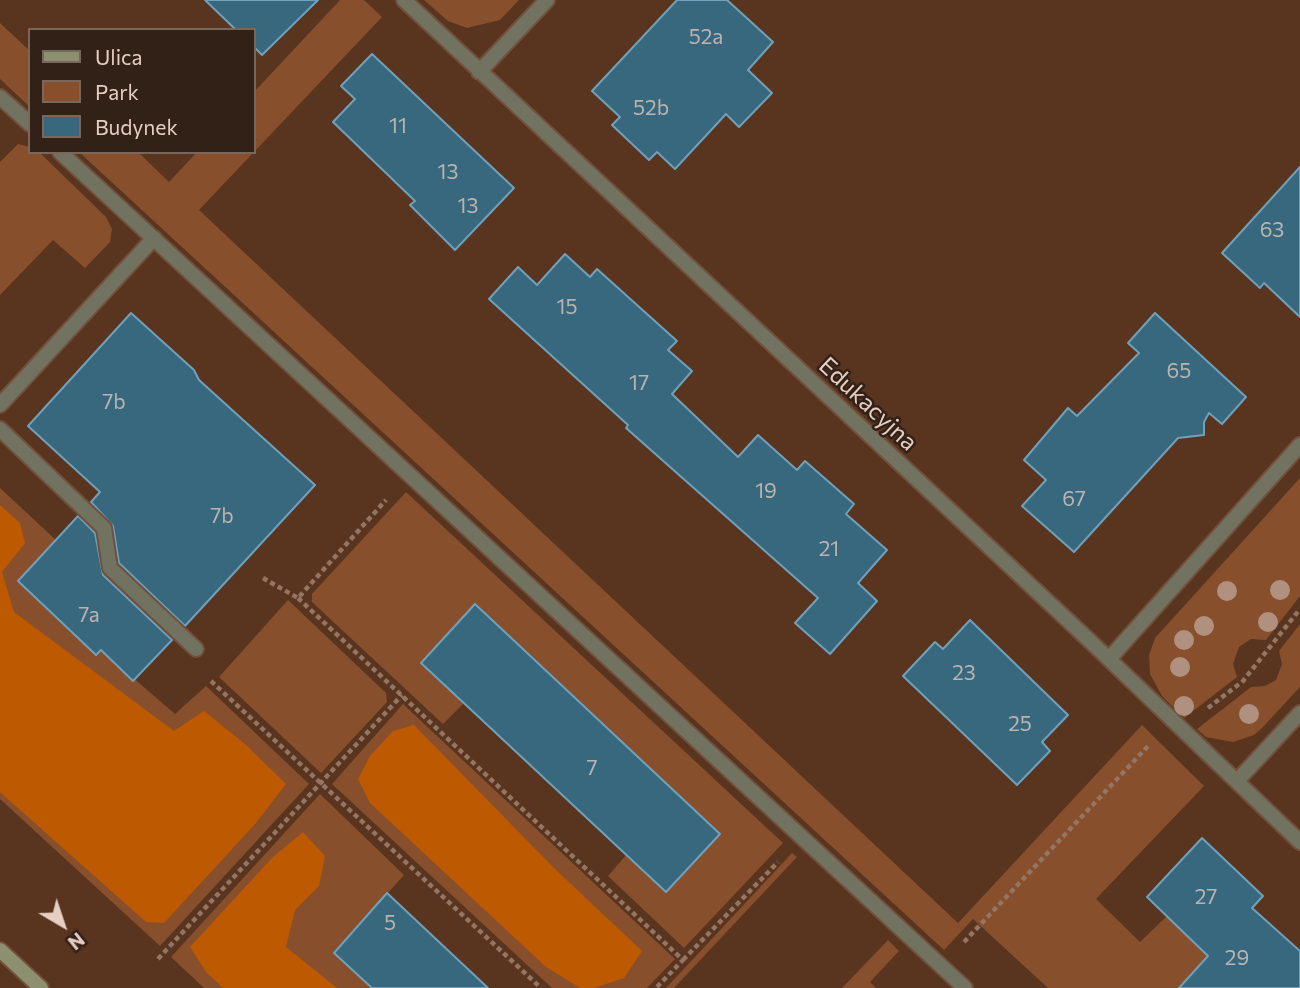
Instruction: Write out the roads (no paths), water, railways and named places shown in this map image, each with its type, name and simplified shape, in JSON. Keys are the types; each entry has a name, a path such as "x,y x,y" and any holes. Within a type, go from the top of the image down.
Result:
{"street":[{"name":"Edukacyjna","path":"404,0 1300,842"},
{"path":"479,72 547,0"},
{"path":"0,97 28,122"},
{"path":"62,154 965,988"},
{"path":"0,405 153,237"},
{"path":"0,429 104,528 110,568 196,649"},
{"path":"1109,660 1300,445"},
{"path":"1237,782 1300,713"},
{"path":"0,950 41,988"}]}
